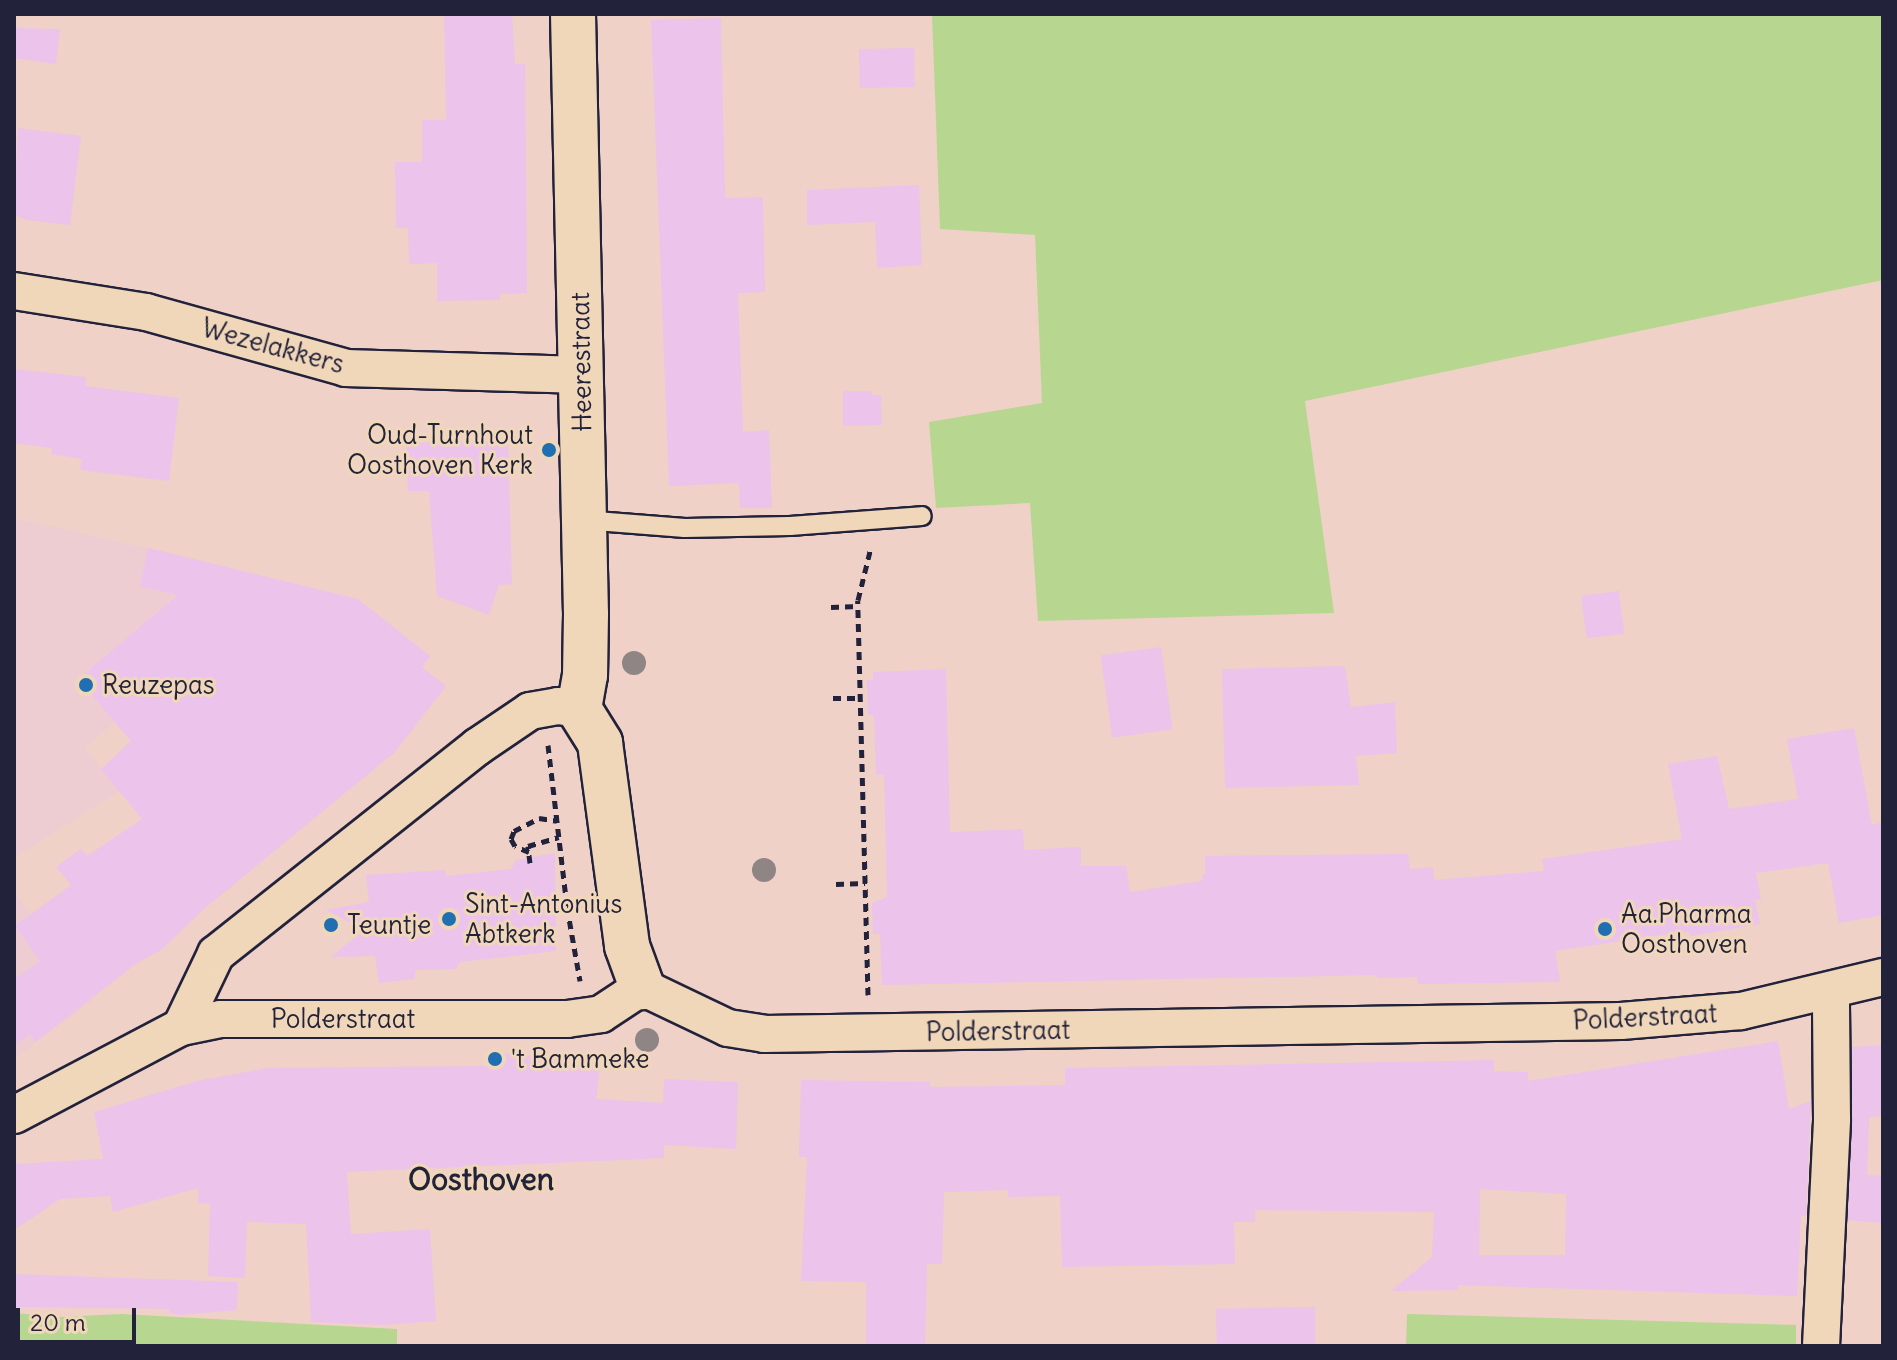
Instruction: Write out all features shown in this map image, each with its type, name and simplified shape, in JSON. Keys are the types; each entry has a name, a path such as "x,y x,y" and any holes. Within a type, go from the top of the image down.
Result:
{"street":[{"name":"Heerestraat","path":"560,709 585,675 582,375 573,14"},
{"name":"Wezelakkers","path":"14,291 146,312 346,368 582,375"},
{"path":"181,1027 216,954 477,747 530,711 560,709 600,743 627,946 642,987"},
{"name":"Polderstraat","path":"14,1115 181,1027 221,1019 567,1019 601,1014 642,987 728,1028 764,1034 1621,1021 1705,1017 1831,992 1883,977"},
{"path":"1821,1346 1832,1119 1831,992"}],"lane":[{"path":"583,520 685,528 790,526 922,516"}],"path":[{"path":"869,1033 858,606 878,518"},
{"path":"831,607 858,606"},
{"path":"833,698 861,698"},
{"path":"560,709 557,821 585,1016"},
{"path":"529,852 515,846 511,839 514,831 539,818 557,821"},
{"path":"530,863 528,846 559,837"},
{"path":"836,884 865,883"},
{"path":"567,907 621,900"}],"shaded area":[{"name":"Reuzepas","path":"14,518 221,565 218,599 230,621 85,748 119,791 14,858"},
{"path":"14,892 93,1000 14,1059"}],"green space":[{"path":"932,14 1883,14 1883,280 1305,401 1334,613 1038,621 1030,503 936,508 929,422 1042,403 1035,235 940,229"},
{"path":"14,1313 61,1317 121,1314 397,1329 397,1346 14,1346"},
{"path":"1407,1314 1796,1325 1796,1346 1406,1346"}],"building":[{"path":"444,14 512,14 515,64 525,64 527,293 500,294 500,300 437,301 437,263 409,264 408,228 396,228 395,162 422,162 422,120 446,120"},
{"path":"721,18 725,198 763,197 765,292 738,293 743,432 769,430 772,508 740,508 739,483 669,486 651,20"},
{"path":"14,28 60,29 56,64 14,58"},
{"path":"914,48 915,87 860,88 859,49"},
{"path":"18,128 81,136 70,225 27,220 14,215"},
{"path":"919,185 922,265 877,268 875,222 807,225 807,190"},
{"path":"14,369 86,377 85,386 179,398 169,481 80,470 82,459 51,454 52,448 14,443"},
{"path":"843,391 872,391 872,395 881,395 882,425 843,426"},
{"path":"508,440 512,584 499,585 489,615 437,596 429,491 408,491 406,443"},
{"path":"148,548 358,599 430,656 422,667 446,686 395,752 205,908 161,950 137,963 35,1042 30,1034 14,1045 14,979 40,961 15,926 71,885 56,867 81,849 87,856 142,819 101,769 131,741 78,679 178,595 140,586"},
{"path":"1619,591 1624,634 1587,638 1581,596"},
{"path":"1161,647 1173,729 1112,738 1101,655"},
{"path":"1345,666 1351,707 1395,702 1397,753 1356,756 1359,785 1225,788 1222,669"},
{"path":"946,669 950,832 1023,829 1024,850 1081,847 1081,866 1126,866 1130,892 1202,881 1205,856 1408,854 1410,869 1433,867 1434,880 1544,871 1542,859 1682,839 1668,764 1717,756 1729,809 1798,799 1787,739 1854,728 1872,825 1883,822 1883,915 1839,923 1828,863 1756,873 1761,899 1755,900 1760,924 1690,936 1689,931 1555,951 1560,982 1418,984 1417,977 1377,978 1377,975 882,985 880,934 873,934 872,903 887,897 884,775 876,775 874,715 868,715 867,680 873,680 873,672"},
{"name":"Sint-Antonius Abtkerk","path":"555,853 556,951 460,962 456,969 416,970 414,979 379,983 375,956 331,957 364,930 326,910 369,902 366,875 445,870 445,876 511,869 516,860"},
{"path":"1778,1041 1789,1109 1811,1101 1806,1216 1801,1216 1797,1296 1458,1285 1458,1290 1391,1291 1432,1257 1434,1212 1255,1210 1255,1222 1234,1222 1235,1264 1062,1267 1060,1196 1008,1197 1008,1190 944,1192 942,1264 927,1264 925,1346 866,1346 866,1282 801,1281 807,1157 799,1157 801,1080 930,1082 930,1087 1065,1085 1065,1068 1494,1060 1494,1071 1528,1072 1528,1081","holes":["1480,1189 1566,1194 1565,1255 1479,1255"]},
{"path":"1883,1045 1882,1116 1869,1117 1867,1175 1883,1176 1883,1223 1848,1220 1852,1047"},
{"path":"487,1051 600,1063 596,1099 663,1103 664,1079 738,1082 736,1149 664,1145 664,1158 347,1172 351,1234 430,1229 436,1321 383,1325 311,1322 306,1224 247,1222 245,1278 208,1276 210,1204 198,1203 198,1188 113,1212 110,1196 60,1199 14,1230 14,1164 103,1159 94,1112 197,1081 267,1068 486,1066"},
{"path":"14,1274 238,1282 237,1310 180,1315 169,1313 169,1309 14,1307"},
{"path":"1315,1307 1316,1346 1217,1346 1216,1309"}],"place":[{"name":"Oud-Turnhout Oosthoven Kerk","path":"549,450"},
{"name":"Reuzepas","path":"86,685"},
{"name":"Sint-Antonius Abtkerk","path":"449,919"},
{"name":"Teuntje","path":"331,925"},
{"name":"Aa.Pharma Oosthoven","path":"1605,929"},
{"name":"'t Bammeke","path":"495,1059"}],"district":[{"name":"Oosthoven","path":"481,1179"}]}
